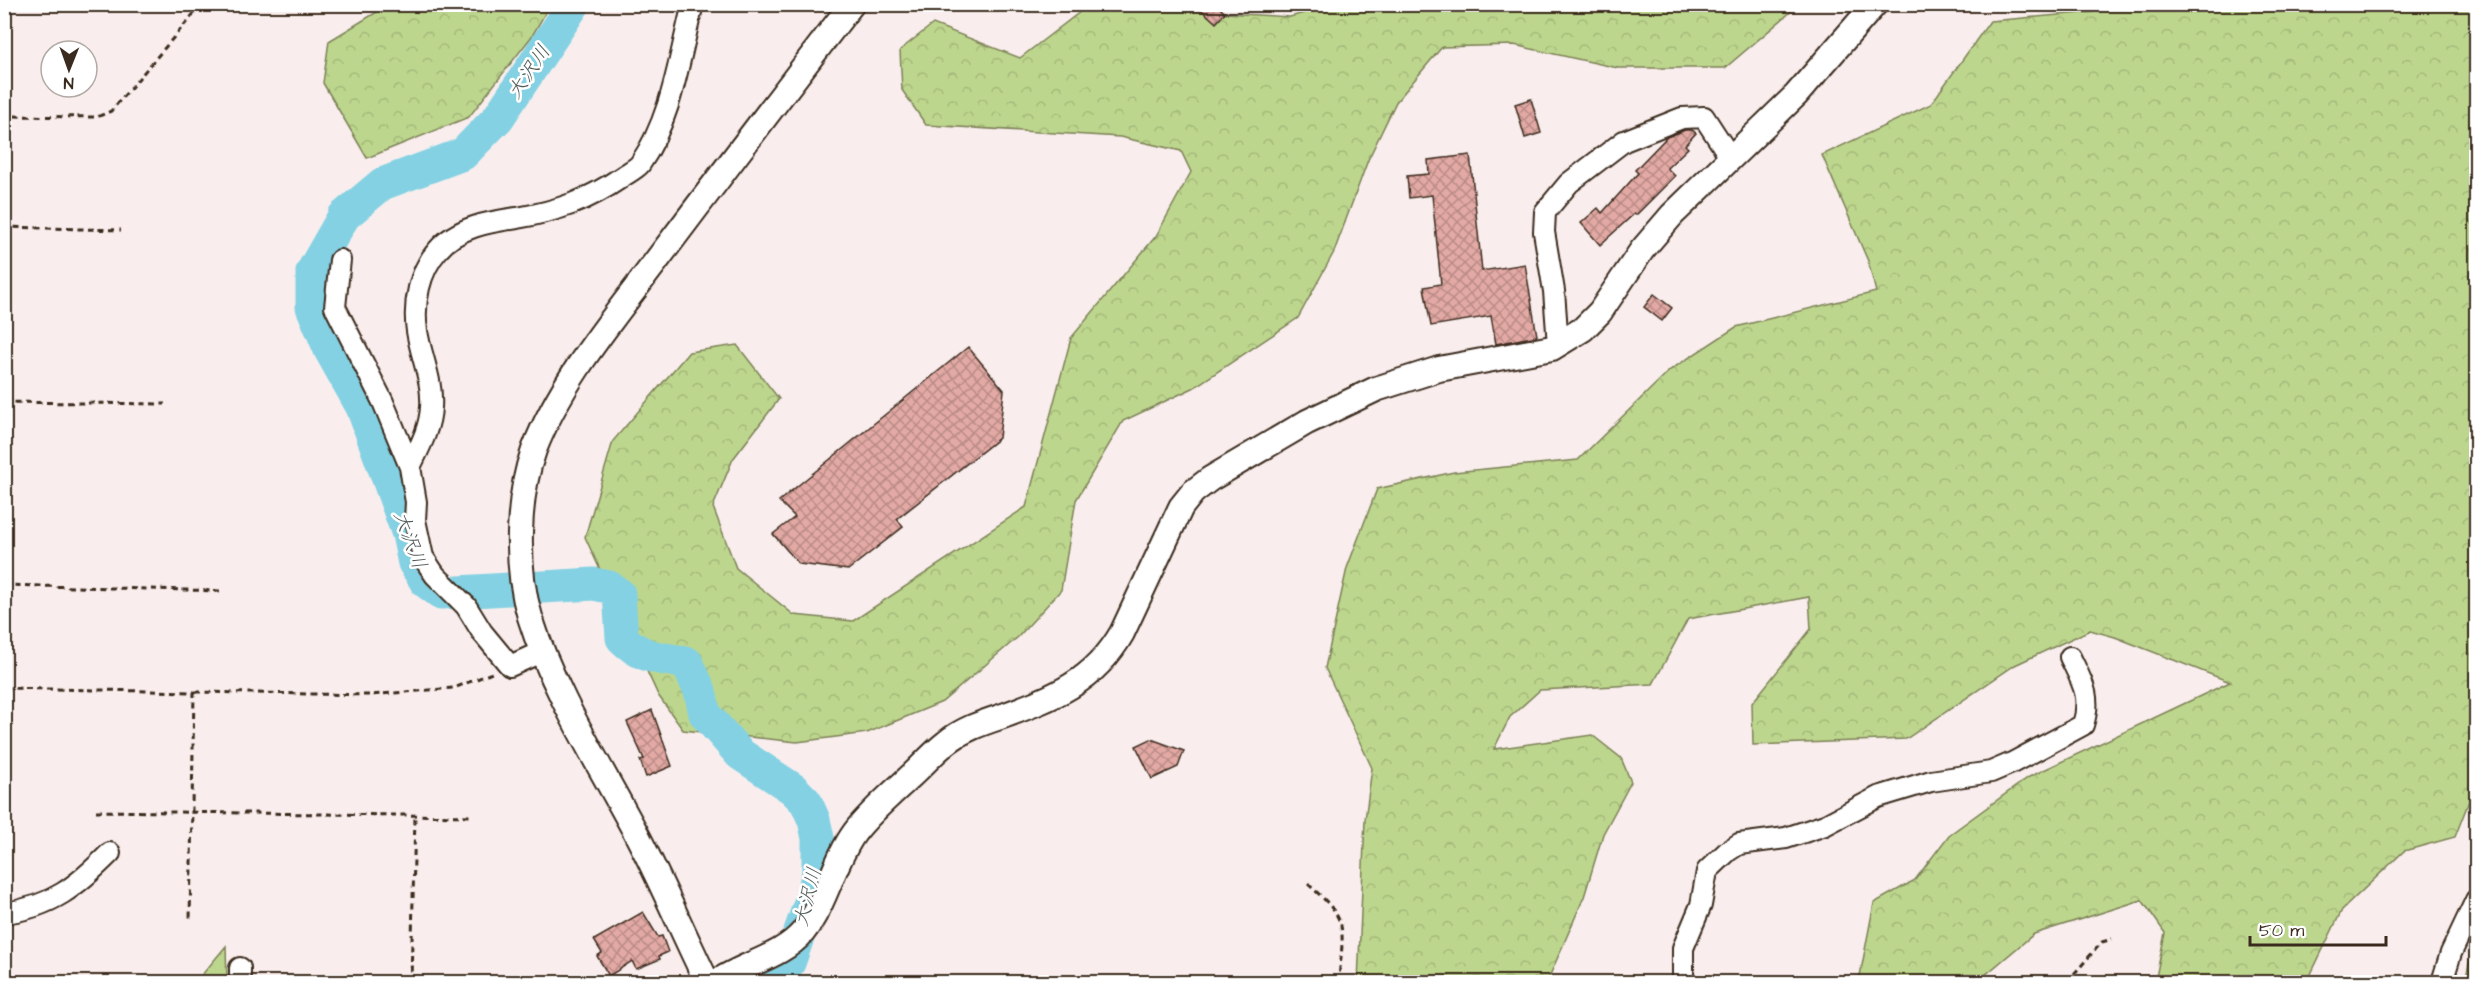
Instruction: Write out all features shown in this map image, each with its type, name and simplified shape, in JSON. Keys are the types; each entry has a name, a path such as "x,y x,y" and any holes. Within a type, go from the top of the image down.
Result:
{"street":[{"path":"410,467 427,431 432,407 429,380 417,331 416,302 423,273 438,249 459,233 486,223 537,215 581,202 639,166 664,118 693,4"},
{"path":"707,982 638,838 558,688 529,614 522,570 520,532 523,495 534,451 548,420 574,374 606,328 852,4"},
{"path":"717,982 783,947 801,934 814,916 855,832 943,745 960,732 1054,696 1078,683 1111,653 1181,507 1193,492 1210,479 1307,422 1376,389 1439,369 1524,354 1558,345 1583,329 1600,312 1642,250 1672,215 1796,95 1875,4"},
{"path":"1558,345 1554,291 1544,232 1545,212 1569,183 1624,141 1682,118 1704,117 1730,157"},
{"path":"340,260 336,307 383,402 410,467 416,502 415,520 423,557 445,585 466,606 482,632 510,666 543,651"},
{"path":"1683,982 1683,948 1701,906 1707,871 1728,851 1739,844 1786,838 1825,825 1878,797 1920,784 1991,772 2083,725 2086,712 2086,691 2070,657"},
{"path":"4,913 20,911 48,902 68,891 85,879 110,853"},
{"path":"2442,982 2451,953 2476,900"}],"path":[{"path":"4,116 97,117 111,111 202,4"},
{"path":"4,227 121,230"},
{"path":"4,402 165,404"},
{"path":"4,585 222,591"},
{"path":"4,688 370,694 454,688 510,666"},
{"path":"190,921 194,692"},
{"path":"96,811 474,816"},
{"path":"411,982 415,816"},
{"path":"1308,884 1326,901 1340,920 1342,934 1339,982"},
{"path":"2067,982 2102,942 2112,939"}],"green space":[{"path":"390,4 550,5 532,36 469,117 367,158 323,83 329,41"},
{"path":"1335,4 1799,5 1725,68 1618,68 1514,45 1442,47 1396,102 1368,160 1334,252 1298,318 1193,388 1123,421 1076,500 1061,590 1018,637 942,702 867,733 797,742 683,730 658,695 585,537 613,441 689,352 737,345 779,399 733,459 713,507 736,568 794,615 853,621 1026,507 1071,338 1156,236 1191,172 1181,151 1120,137 926,125 902,90 900,50 933,24 1020,58 1089,5 1209,5 1225,13 1290,17"},
{"path":"2103,5 2476,5 2476,783 2455,837 2404,851 2342,910 2307,982 2155,982 2165,933 2142,900 2034,934 1984,976 1982,982 1846,982 1860,976 1874,903 1915,880 1949,835 2029,777 2230,682 2115,637 2090,630 2015,665 1906,739 1753,745 1752,703 1811,629 1809,597 1688,619 1653,684 1540,690 1510,717 1494,749 1592,735 1621,758 1631,782 1603,834 1584,897 1547,982 1358,982 1365,820 1372,768 1325,668 1347,568 1377,489 1454,472 1578,460 1670,370 1736,327 1876,292 1868,261 1822,155 1931,104 1990,21 2093,12"},
{"path":"2476,931 2476,982 2465,982"},
{"path":"226,946 227,982 196,982"}],"building":[{"path":"1195,4 1216,4 1225,13 1216,23"},
{"path":"1531,99 1541,133 1525,138 1515,104"},
{"path":"1685,130 1692,130 1696,133 1685,145 1688,148 1667,168 1675,176 1636,215 1634,214 1600,245 1581,223 1598,208 1602,213 1638,173 1635,170 1667,137"},
{"path":"1470,155 1482,271 1525,264 1537,336 1496,344 1491,316 1431,326 1424,287 1441,284 1432,195 1409,198 1407,176 1429,174 1428,160"},
{"path":"1654,294 1672,308 1662,321 1644,307"},
{"path":"968,347 1004,390 999,438 897,519 903,527 848,570 799,564 773,534 795,517 779,501"},
{"path":"652,710 672,766 646,777 640,760 644,759 627,722"},
{"path":"1151,739 1184,751 1178,767 1152,779 1136,746"},
{"path":"643,912 658,937 662,936 668,952 659,956 660,959 636,969 632,961 609,976 597,956 602,953 594,940"}],"waterway":[{"name":"大沢川","path":"574,4 498,118 463,154 382,184 344,216 312,272 312,307 330,350 362,407 408,534 414,563 426,582 441,593 594,584 609,587 619,594 622,638 644,654 687,663 700,691 705,714 740,754 793,789 806,802 814,820 818,838 818,873 789,963 766,982"}]}
